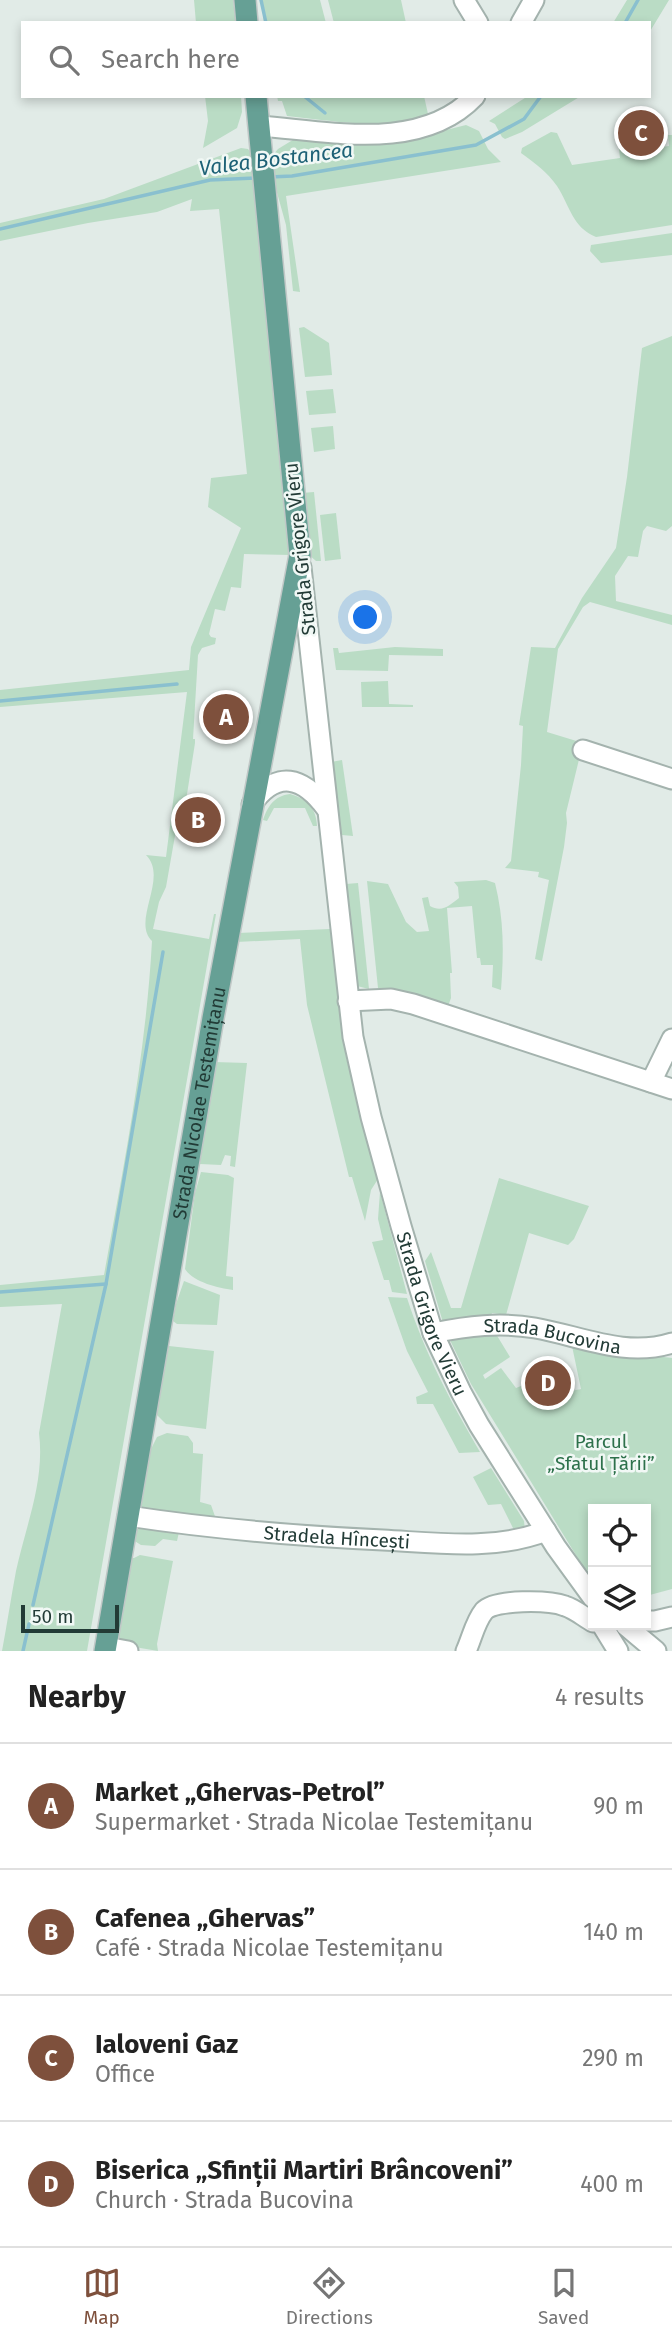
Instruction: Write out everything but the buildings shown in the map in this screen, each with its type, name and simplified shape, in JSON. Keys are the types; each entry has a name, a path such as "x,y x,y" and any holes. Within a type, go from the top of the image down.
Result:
{"main road":[{"path":"245,0 247,21"},
{"name":"Strada Grigore Vieru","path":"256,98 300,555"},
{"name":"Strada Nicolae Testemițanu","path":"106,1649 213,1018 300,555"}],"street":[{"path":"464,0 477,21"},
{"path":"522,21 534,0"},
{"path":"259,126 384,134 408,132 452,116 473,98"},
{"name":"Strada Grigore Vieru","path":"300,555 353,1037 400,1222 433,1333 447,1365 479,1425 588,1593"},
{"path":"583,750 672,779"},
{"path":"253,804 261,792 273,784 287,781 301,783 314,791 327,809"},
{"path":"348,1001 391,999 672,1089"},
{"path":"651,1082 672,1039"},
{"name":"Strada Bucovina","path":"433,1333 474,1325 496,1324 536,1328 625,1349 659,1348 672,1343"},
{"name":"Stradela Hîncești","path":"128,1516 220,1529 474,1545 516,1541 546,1531"},
{"path":"555,1604 574,1574"},
{"path":"466,1651 479,1619 491,1605 555,1604 566,1606 588,1618"},
{"path":"651,1621 672,1617"},
{"path":"605,1630 618,1651"},
{"path":"609,1630 638,1651"},
{"path":"631,1630 656,1651"},
{"path":"106,1649 128,1651"}],"green space":[{"path":"194,0 233,0 236,21 196,21"},
{"path":"262,0 320,0 325,21 264,21"},
{"path":"328,0 401,0 406,21 333,21"},
{"path":"627,0 669,0 651,30 651,21 614,21"},
{"path":"205,98 241,98 242,112 237,128 203,148 208,121"},
{"path":"277,98 424,98 428,114 392,122 341,122 287,116 282,101 278,101"},
{"path":"525,98 578,98 522,132 505,139 495,124 489,121"},
{"path":"466,125 479,131 488,149 501,162 286,196 300,292 293,291 286,225 276,189 273,155 278,149 296,138 418,137"},
{"path":"551,132 557,133 572,165 620,158 618,140 631,139 633,151 669,146 668,135 672,135 672,225 596,237 588,233 572,215 553,181 521,153 522,148"},
{"path":"241,148 248,149 256,159 291,555 244,554 241,588 231,587 225,611 215,609 209,634 216,638 215,644 202,648 198,655 193,739 195,743 185,807 180,807 166,887 159,902 153,929 209,939 216,914 87,1651 2,1651 16,1571 37,1486 39,1433 62,1304 0,1307 0,1285 104,1275 145,1025 152,941 145,922 154,875 152,864 146,855 166,857 187,692 0,707 0,690 189,670 191,647 241,528 208,507 211,478 247,474 219,209 190,211 192,199 157,212 0,241 0,223 104,199"},
{"path":"672,233 672,255 601,263 590,251 591,245"},
{"path":"304,327 329,343 332,375 305,377 299,328"},
{"path":"672,336 672,526 666,531 647,526 643,531 638,557 628,556 615,576 616,601 672,615 672,625 590,602 583,607 558,649 547,732 583,743 566,813 564,847 542,961 535,959 549,880 538,877 539,872 505,868 511,861 521,765 523,726 519,725 531,647 555,648 582,598 616,548 642,348"},
{"path":"333,389 336,413 309,415 306,391"},
{"path":"333,426 335,449 314,452 311,428"},
{"path":"314,492 321,561 316,561 308,554 302,493"},
{"path":"336,513 341,559 325,561 320,515"},
{"path":"395,647 443,649 443,656 389,655 388,671 336,670 333,648 338,648 339,653"},
{"path":"388,681 389,704 413,707 362,707 361,682"},
{"path":"342,760 353,836 342,835 339,831 331,762"},
{"path":"290,794 310,805 317,826 313,826 305,808 274,808 267,821 263,820 272,802"},
{"path":"486,880 495,883 502,923 501,990 492,987 493,965 481,965 480,958 477,958 472,906 447,908 452,973 451,998 447,1009 378,988 367,881 388,884 406,922 417,932 429,931 422,898 428,897 430,906 434,908 442,908 459,898 458,887 454,882"},
{"path":"358,883 369,989 357,986 346,884"},
{"path":"330,929 346,1057 378,1179 371,1190 365,1221 352,1177 349,1177 307,1005 300,939 236,942 238,933"},
{"path":"214,1062 247,1063 235,1167 230,1166 231,1156 225,1155 221,1165 200,1164"},
{"path":"201,1172 234,1178 226,1276 233,1277 233,1290 200,1281 185,1269 195,1193"},
{"path":"499,1178 589,1206 574,1239 568,1245 529,1233 506,1315 492,1313 490,1320 444,1326 425,1261 431,1252 451,1308 461,1308"},
{"path":"380,1192 407,1294 392,1292 389,1280 384,1280 372,1242 383,1240 378,1219"},
{"path":"184,1281 220,1295 217,1325 177,1324 173,1321"},
{"path":"388,1297 407,1298 439,1377 480,1452 459,1453 433,1404 417,1404 416,1397 428,1392 407,1351"},
{"name":"Parcul „Sfatul Țării”","path":"496,1334 510,1357 483,1375 485,1379 501,1368 516,1388 531,1382 534,1397 545,1404 556,1402 566,1393 581,1389 572,1346 672,1358 672,1589 651,1595 651,1504 588,1504 588,1571 582,1565 471,1384 449,1338"},
{"path":"169,1346 214,1351 206,1429 166,1424 155,1413"},
{"path":"167,1433 188,1436 193,1443 193,1453 203,1454 200,1502 211,1505 217,1522 141,1509 150,1451 157,1437"},
{"path":"491,1468 524,1521 525,1531 518,1538 501,1504 488,1505 473,1477"},
{"path":"137,1524 179,1532 177,1541 163,1539 155,1546 141,1545 133,1540"},
{"path":"140,1555 173,1561 157,1644 158,1651 123,1645 116,1636 130,1558"}],"waterway":[{"path":"261,0 266,21"},
{"name":"Valea Bostancea","path":"626,21 638,0"},
{"path":"306,98 325,113"},
{"name":"Valea Bostancea","path":"270,177 292,176 476,145 524,119 540,98"},
{"name":"Valea Bostancea","path":"0,229 210,180 255,178"},
{"path":"0,701 177,684"},
{"path":"33,1605 106,1284 163,952"},
{"path":"0,1292 106,1284"},
{"path":"23,1651 29,1624"}],"place":[{"name":"Ialoveni Gaz","path":"641,133"},
{"name":"Market „Ghervas-Petrol”","path":"226,717"},
{"name":"Cafenea „Ghervas”","path":"198,820"},
{"name":"Biserica „Sfinții Martiri Brâncoveni”","path":"548,1383"}]}
